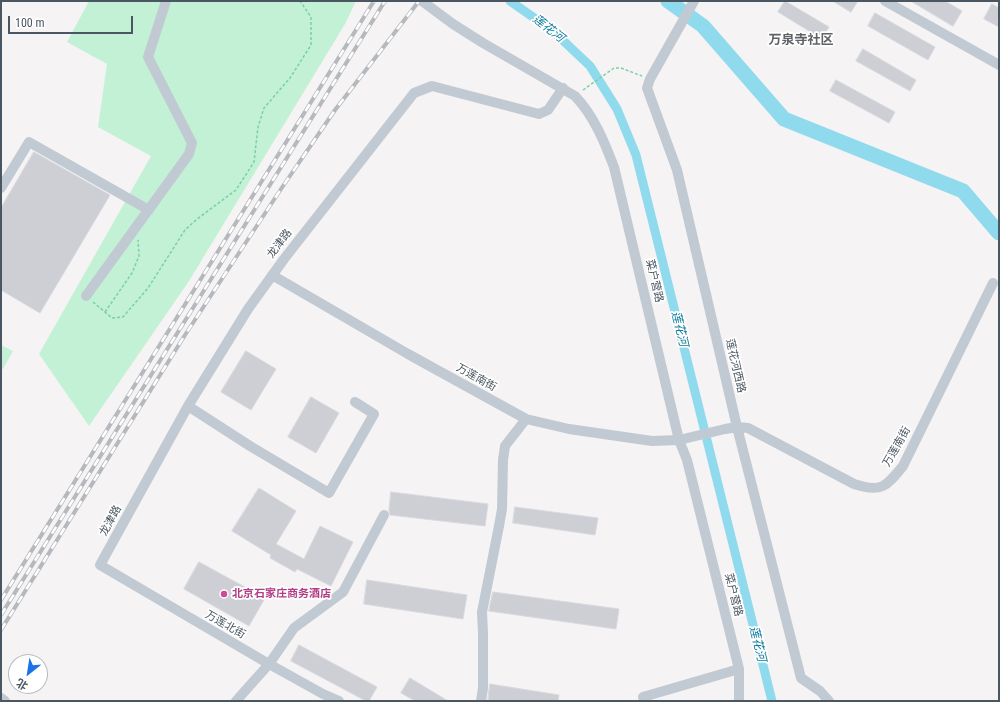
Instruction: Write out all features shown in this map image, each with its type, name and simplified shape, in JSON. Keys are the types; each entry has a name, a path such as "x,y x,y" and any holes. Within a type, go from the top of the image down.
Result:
{"street":[{"path":"86,296 189,154 192,143 148,57 166,1"},
{"name":"菜户营路","path":"422,1 453,24 484,44 575,96 583,104 595,123 614,166 684,438 687,460 739,669 739,701"},
{"path":"650,79 694,1"},
{"path":"886,1 999,65"},
{"name":"莲花河西路","path":"650,79 647,88 677,170 737,427 801,678 815,687 830,701"},
{"name":"龙津路","path":"100,565 188,406 248,309 272,275 414,93 432,86 540,114 548,110 563,88"},
{"path":"1,188 29,142 149,210"},
{"name":"万莲南街","path":"272,275 408,354 526,419 569,429 652,441 684,438 737,427 748,428 854,484 868,488 883,486 890,482 903,466 993,283"},
{"path":"188,406 250,446 329,493 374,414 355,402"},
{"path":"481,701 483,688 482,612 500,520 505,446 526,419"},
{"path":"236,701 268,664 294,628 343,592 384,514"},
{"name":"万莲北街","path":"100,565 268,664 339,701"},
{"path":"643,697 739,669"},
{"path":"1,698 6,701"}],"path":[{"path":"86,296 112,318 123,317 148,288 185,230 236,190 254,162 258,127 264,108 290,78 311,45 311,17 300,1"},
{"path":"587,86 614,68 621,68 650,79"},
{"path":"105,312 132,274 139,256 137,227"}],"green space":[{"path":"89,1 356,1 345,24 189,281 89,426 39,354 151,156 98,127 107,64 67,42"},
{"path":"1,345 13,351 3,369 1,368"}],"building":[{"path":"785,1 829,27 822,39 778,12"},
{"path":"833,1 858,1 851,12"},
{"path":"911,1 945,1 962,11 953,26"},
{"path":"992,4 999,8 999,27 984,19"},
{"path":"875,13 935,47 928,60 868,26"},
{"path":"863,49 916,80 910,91 856,61"},
{"path":"836,80 895,112 889,123 830,91"},
{"path":"34,152 110,195 40,313 1,290 1,208"},
{"path":"246,351 276,369 251,410 221,392"},
{"path":"311,397 339,413 316,453 288,437"},
{"path":"259,488 296,511 276,544 304,559 320,526 353,542 331,586 297,569 295,572 270,558 271,555 232,531"},
{"path":"391,492 488,504 485,526 390,515"},
{"path":"515,507 598,518 595,535 513,523"},
{"name":"北京石家庄商务酒店","path":"199,562 265,598 249,626 184,589"},
{"path":"367,580 467,595 463,619 364,604"},
{"path":"493,592 619,609 616,629 489,611"},
{"path":"299,645 377,687 369,701 366,701 291,661"},
{"path":"410,678 448,701 415,701 401,693"},
{"path":"490,684 559,695 558,701 488,701"}],"waterway":[{"name":"莲花河","path":"510,1 553,31 590,66 617,109 636,155 772,701"},
{"path":"668,1 703,26 784,119 963,191 999,233"}],"railway":[{"path":"1,600 374,1"},
{"path":"1,615 385,1"},
{"path":"1,630 185,335 281,189 335,110 419,1"}],"place":[{"name":"北京石家庄商务酒店","path":"224,594"}],"district":[{"name":"万泉寺社区","path":"801,41"}]}
